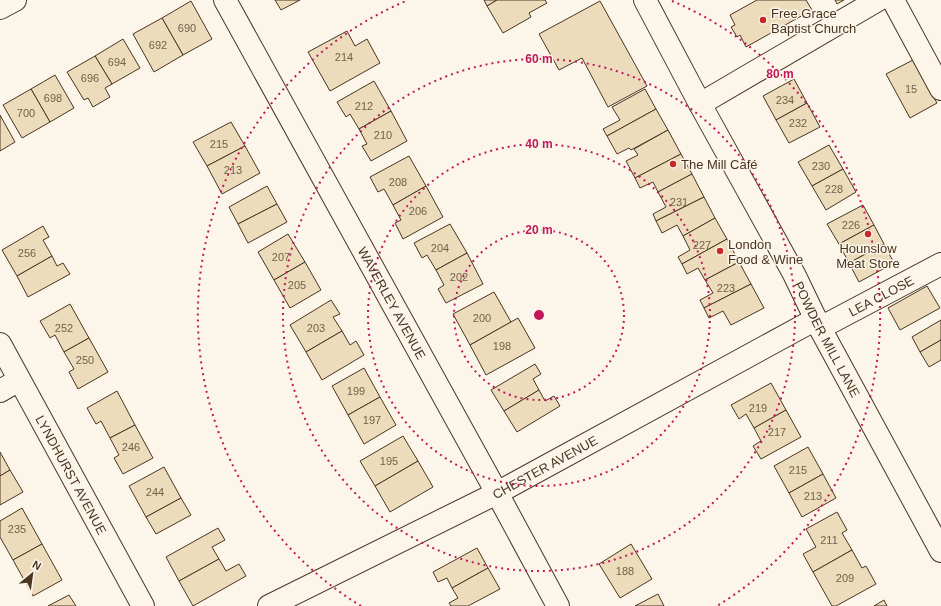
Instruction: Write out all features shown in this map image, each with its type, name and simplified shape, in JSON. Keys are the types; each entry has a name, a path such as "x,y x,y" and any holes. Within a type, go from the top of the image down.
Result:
{"street":[{"path":"0,8 14,0"},
{"name":"WAVERLEY AVENUE","path":"225,0 558,606"},
{"name":"POWDER MILL LANE","path":"646,0 700,104 794,274 818,323 941,550"},
{"path":"700,104 878,0"},
{"path":"893,0 941,89"},
{"name":"LEA CLOSE","path":"818,323 941,264"},
{"name":"CHESTER AVENUE","path":"269,606 497,493 818,323"},
{"name":"LYNDHURST AVENUE","path":"0,344 143,606"},
{"path":"0,390 19,380"}],"building":[{"path":"275,0 300,0 281,10"},
{"path":"484,0 497,0 487,6"},
{"path":"497,0 545,0 547,3 529,13 531,17 503,33 487,6"},
{"name":"Free Grace Baptist Church","path":"757,0 806,0 812,10 746,47 740,35 737,37 731,27 735,25 730,15"},
{"path":"835,0 844,0 837,4"},
{"path":"191,1 212,39 183,55 162,18"},
{"path":"600,1 647,86 608,107 582,58 559,70 539,34"},
{"path":"162,18 183,55 154,72 133,34"},
{"path":"347,31 355,46 367,39 380,63 330,91 308,52"},
{"path":"123,39 140,68 112,84 95,56"},
{"path":"95,56 112,84 105,88 110,97 93,107 88,98 84,100 67,72"},
{"path":"913,60 937,103 910,118 886,74"},
{"path":"55,75 74,108 50,122 31,89"},
{"path":"794,79 807,103 776,120 763,96"},
{"path":"374,81 391,111 359,129 350,114 346,117 337,102"},
{"path":"31,89 50,122 22,138 3,105"},
{"path":"645,89 656,109 607,136 603,129 620,120 612,107"},
{"path":"807,103 820,127 789,143 776,120"},
{"path":"656,109 668,130 631,150 629,148 617,154 607,136"},
{"path":"391,111 407,141 371,161 362,146 367,144 359,129"},
{"path":"0,115 15,142 0,151"},
{"path":"231,122 245,146 207,166 193,142"},
{"path":"668,130 681,154 635,178 626,161 638,155 634,149"},
{"path":"829,145 843,169 812,186 798,162"},
{"path":"245,146 260,173 222,194 207,166"},
{"name":"The Mill Café","path":"681,154 692,174 658,192 653,182 640,188 635,178"},
{"path":"409,156 426,186 393,205 384,189 378,192 370,177"},
{"path":"843,169 856,192 826,210 812,186"},
{"path":"692,174 704,197 656,221 653,214 666,207 658,192"},
{"path":"267,186 277,204 238,224 229,207"},
{"path":"426,186 443,217 403,239 395,223 401,220 393,205"},
{"path":"704,197 715,218 683,236 677,225 662,233 656,221"},
{"path":"277,204 287,222 248,243 238,224"},
{"path":"863,205 874,225 839,244 827,224"},
{"path":"715,218 727,239 682,264 678,257 690,250 683,236"},
{"path":"450,224 467,253 436,270 427,255 422,258 414,243"},
{"name":"Hounslow Meat Store","path":"874,225 884,244 849,263 839,244"},
{"path":"43,226 49,237 43,240 52,256 17,276 2,250"},
{"path":"288,234 305,262 274,280 258,252"},
{"name":"London Food & Wine","path":"727,239 739,262 705,280 698,268 687,274 682,264"},
{"path":"884,244 894,263 859,282 849,263"},
{"path":"467,253 483,284 446,303 438,289 444,285 436,270"},
{"path":"52,256 57,266 63,263 70,274 28,297 17,276"},
{"path":"305,262 321,290 290,308 274,280"},
{"path":"739,262 751,284 704,308 700,300 713,293 705,280"},
{"path":"751,284 764,308 731,325 723,311 709,318 704,308"},
{"path":"927,286 940,308 900,330 888,308"},
{"path":"494,292 511,322 470,345 453,314"},
{"path":"331,300 340,314 333,317 342,331 306,352 290,325"},
{"path":"70,304 89,338 64,352 55,335 50,338 40,321"},
{"path":"518,318 535,348 486,375 470,345"},
{"path":"941,320 941,340 920,352 912,337"},
{"path":"342,331 350,345 356,341 364,355 322,380 306,352"},
{"path":"89,338 108,372 78,389 69,372 74,369 64,352"},
{"path":"941,340 941,360 929,367 920,352"},
{"path":"535,364 541,374 533,379 539,390 504,411 491,390"},
{"path":"364,368 380,397 348,415 332,386"},
{"path":"771,383 786,410 754,428 746,414 739,419 731,405"},
{"path":"539,390 545,401 554,396 560,406 517,432 504,411"},
{"path":"117,391 135,425 110,438 101,421 96,424 87,408"},
{"path":"380,397 396,425 364,444 348,415"},
{"path":"786,410 801,437 761,459 753,446 761,441 754,428"},
{"path":"135,425 153,458 123,474 114,458 119,455 110,438"},
{"path":"403,436 418,461 375,486 360,461"},
{"path":"808,447 823,474 789,493 774,466"},
{"path":"0,452 10,470 0,476"},
{"path":"418,461 433,487 390,512 375,486"},
{"path":"164,467 181,498 146,517 129,486"},
{"path":"10,470 23,492 0,505 0,476"},
{"path":"823,474 836,498 802,517 789,493"},
{"path":"181,498 191,515 156,534 146,517"},
{"path":"22,508 42,544 13,560 0,537 0,521"},
{"path":"837,512 847,530 842,533 852,550 813,572 803,554 816,547 806,529"},
{"path":"218,528 225,540 212,547 219,559 179,581 166,557"},
{"path":"42,544 62,580 33,596 13,560"},
{"path":"631,544 652,579 620,598 599,564"},
{"path":"477,548 488,568 452,588 447,578 438,582 433,572"},
{"path":"852,550 862,568 866,566 876,584 836,606 832,606 813,572"},
{"path":"219,559 226,571 239,564 246,576 193,606 179,581"},
{"path":"488,568 500,589 468,606 451,606 449,603 458,598 452,588"},
{"path":"658,594 664,606 635,606"},
{"path":"69,595 76,606 48,606"},
{"path":"884,600 887,606 874,606"}],"place":[{"name":"Free Grace Baptist Church","path":"763,20"},
{"name":"The Mill Café","path":"673,164"},
{"name":"Hounslow Meat Store","path":"868,234"},
{"name":"London Food & Wine","path":"720,251"}]}
